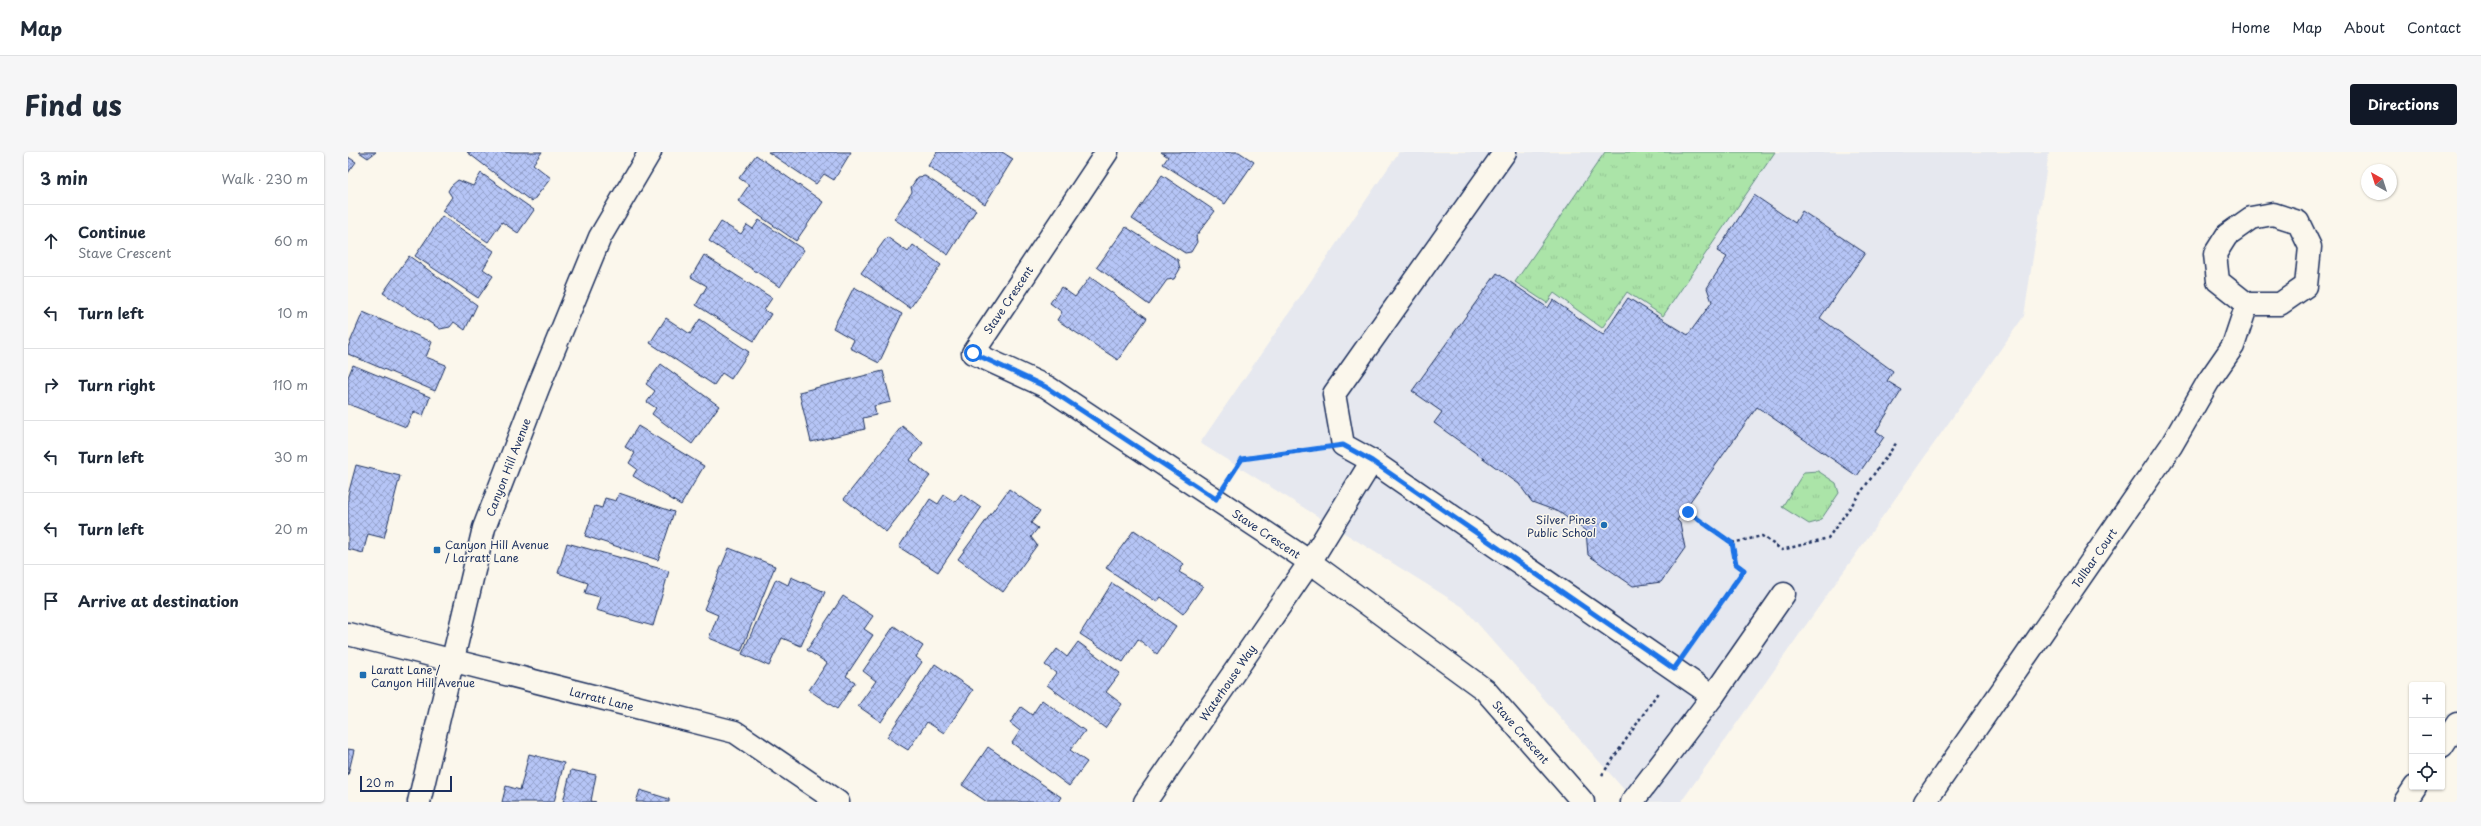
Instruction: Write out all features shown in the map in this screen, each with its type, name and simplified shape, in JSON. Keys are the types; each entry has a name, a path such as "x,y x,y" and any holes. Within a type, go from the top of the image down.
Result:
{"street":[{"name":"Canyon Hill Avenue","path":"419,802 484,528 538,388 600,237 650,152"},
{"name":"Stave Crescent","path":"1107,152 973,353 1046,387 1310,562 1485,690 1583,802"},
{"path":"1505,152 1334,394 1343,445 1372,461 1713,696"},
{"path":"2273,214 2298,222 2310,247 2306,286 2280,304 2247,304 2218,281 2215,254 2228,235 2251,218 2273,214"},
{"name":"Tollbar Court","path":"1925,802 2171,446 2208,382 2233,346 2247,304"},
{"name":"Waterhouse Way","path":"1145,802 1310,562 1372,461"},
{"path":"1632,802 1713,696 1784,594"},
{"name":"Larratt Lane","path":"348,634 452,662 734,732 838,802"},
{"path":"2445,742 2457,724"},
{"path":"2405,802 2413,790"}],"path":[{"path":"1732,543 1762,536 1782,550 1828,538 1897,442"},
{"path":"1216,499 1242,459 1343,445"},
{"path":"1602,775 1744,570 1736,564 1732,543 1688,512"}],"shaded area":[{"name":"Silver Pines Public School","path":"1399,152 2049,152 2024,316 1681,802 1635,802 1463,607 1200,443"}],"green space":[{"path":"1605,152 1775,152 1663,316 1627,292 1602,328 1554,293 1547,303 1515,282"},
{"path":"1818,471 1836,483 1839,493 1820,521 1809,524 1782,507 1804,472"}],"building":[{"path":"359,152 376,152 368,158"},
{"path":"467,152 542,152 533,164 551,178 532,202"},
{"path":"768,152 851,152 834,180 824,174 816,184"},
{"path":"937,152 1002,152 1013,159 985,204 928,166"},
{"path":"1161,152 1239,152 1254,162 1225,204 1163,164 1168,157"},
{"path":"756,155 823,202 796,241 738,201 749,185 739,178"},
{"path":"348,157 356,162 348,173"},
{"path":"481,173 534,210 518,233 502,222 488,242 442,211 452,197 448,191 451,186 458,180 473,186"},
{"path":"1162,175 1215,211 1196,236 1197,242 1191,252 1185,253 1132,219"},
{"path":"925,176 976,210 948,255 894,219 912,192 911,187 918,177"},
{"path":"1754,195 1795,223 1802,211 1865,253 1820,318 1893,371 1887,381 1902,390 1876,431 1884,437 1857,476 1757,407 1677,520 1680,523 1685,548 1661,582 1633,586 1588,555 1586,531 1559,512 1532,502 1519,484 1434,423 1442,412 1412,391 1497,273 1548,308 1553,300 1603,335 1628,298 1688,335 1712,302 1707,288 1727,257 1717,251"},
{"path":"442,216 494,251 483,269 493,276 478,298 415,256"},
{"path":"759,220 804,250 780,287 709,241 721,222 741,234 747,225 753,229"},
{"path":"1126,227 1178,260 1180,269 1174,279 1167,280 1149,305 1097,267"},
{"path":"887,237 908,252 913,245 941,265 910,308 861,273"},
{"path":"704,255 772,298 764,310 771,314 754,341 696,305 707,286 691,277"},
{"path":"409,256 477,305 465,330 454,322 450,327 440,329 383,293"},
{"path":"1090,277 1147,318 1118,360 1057,320 1062,312 1050,303 1061,287 1075,297"},
{"path":"854,287 902,314 879,363 850,348 854,340 833,328"},
{"path":"363,312 432,342 426,357 446,365 435,391 348,354 348,347"},
{"path":"666,318 690,334 700,319 749,352 731,379 722,373 714,385 650,343"},
{"path":"661,364 719,406 692,444 652,414 656,408 647,402 655,391 646,384"},
{"path":"353,365 430,397 423,416 413,412 406,427 348,404 348,377"},
{"path":"883,371 891,402 874,406 876,415 863,418 865,429 811,442 799,392"},
{"path":"638,426 704,466 681,505 633,476 637,469 629,463 635,453 625,447"},
{"path":"902,426 923,443 910,460 930,476 886,532 844,499"},
{"path":"356,465 400,476 384,538 368,534 363,553 348,549 348,495"},
{"path":"1009,489 1040,511 1031,523 1038,528 1031,537 1037,545 1003,592 958,559"},
{"path":"619,493 674,512 658,560 585,536 595,506 602,508 605,498 616,501"},
{"path":"961,494 981,508 938,572 899,547 930,499 938,504 944,495 955,502"},
{"path":"1134,530 1184,564 1179,572 1203,586 1183,614 1161,597 1157,602 1106,568"},
{"path":"567,543 669,571 653,626 596,610 600,597 585,593 588,583 558,573"},
{"path":"729,548 775,566 741,651 709,638 718,615 704,609"},
{"path":"791,577 825,592 801,646 782,638 769,666 742,654 776,579 788,585"},
{"path":"1112,583 1176,626 1157,654 1138,639 1123,662 1080,634"},
{"path":"843,596 873,616 864,629 873,635 846,676 855,682 837,709 809,690 827,663 807,650"},
{"path":"894,626 923,646 916,657 922,662 881,722 858,706 876,681 863,671"},
{"path":"1078,642 1120,673 1106,692 1122,704 1105,728 1047,685 1056,673 1045,665 1057,649 1067,657"},
{"path":"935,664 973,690 944,733 927,722 908,750 887,737"},
{"path":"1042,700 1085,731 1070,750 1087,762 1069,786 1012,743 1020,731 1010,723 1021,707 1032,715"},
{"path":"988,747 1061,797 1058,802 987,802 962,785"},
{"path":"348,749 354,750 348,775"},
{"path":"529,754 564,763 554,802 502,802 506,786 520,790"},
{"path":"571,770 596,775 591,801 596,802 563,802"},
{"path":"640,790 669,799 669,802 636,802"}],"place":[{"name":"Silver Pines Public School","path":"1604,525"},
{"name":"Canyon Hill Avenue / Larratt Lane","path":"437,550"},
{"name":"Laratt Lane / Canyon Hill Avenue","path":"363,675"}],"route":[{"path":"973,353 1046,387 1216,499 1242,459 1343,445 1372,461 1674,669 1744,570 1736,564 1732,543 1688,512"}]}
